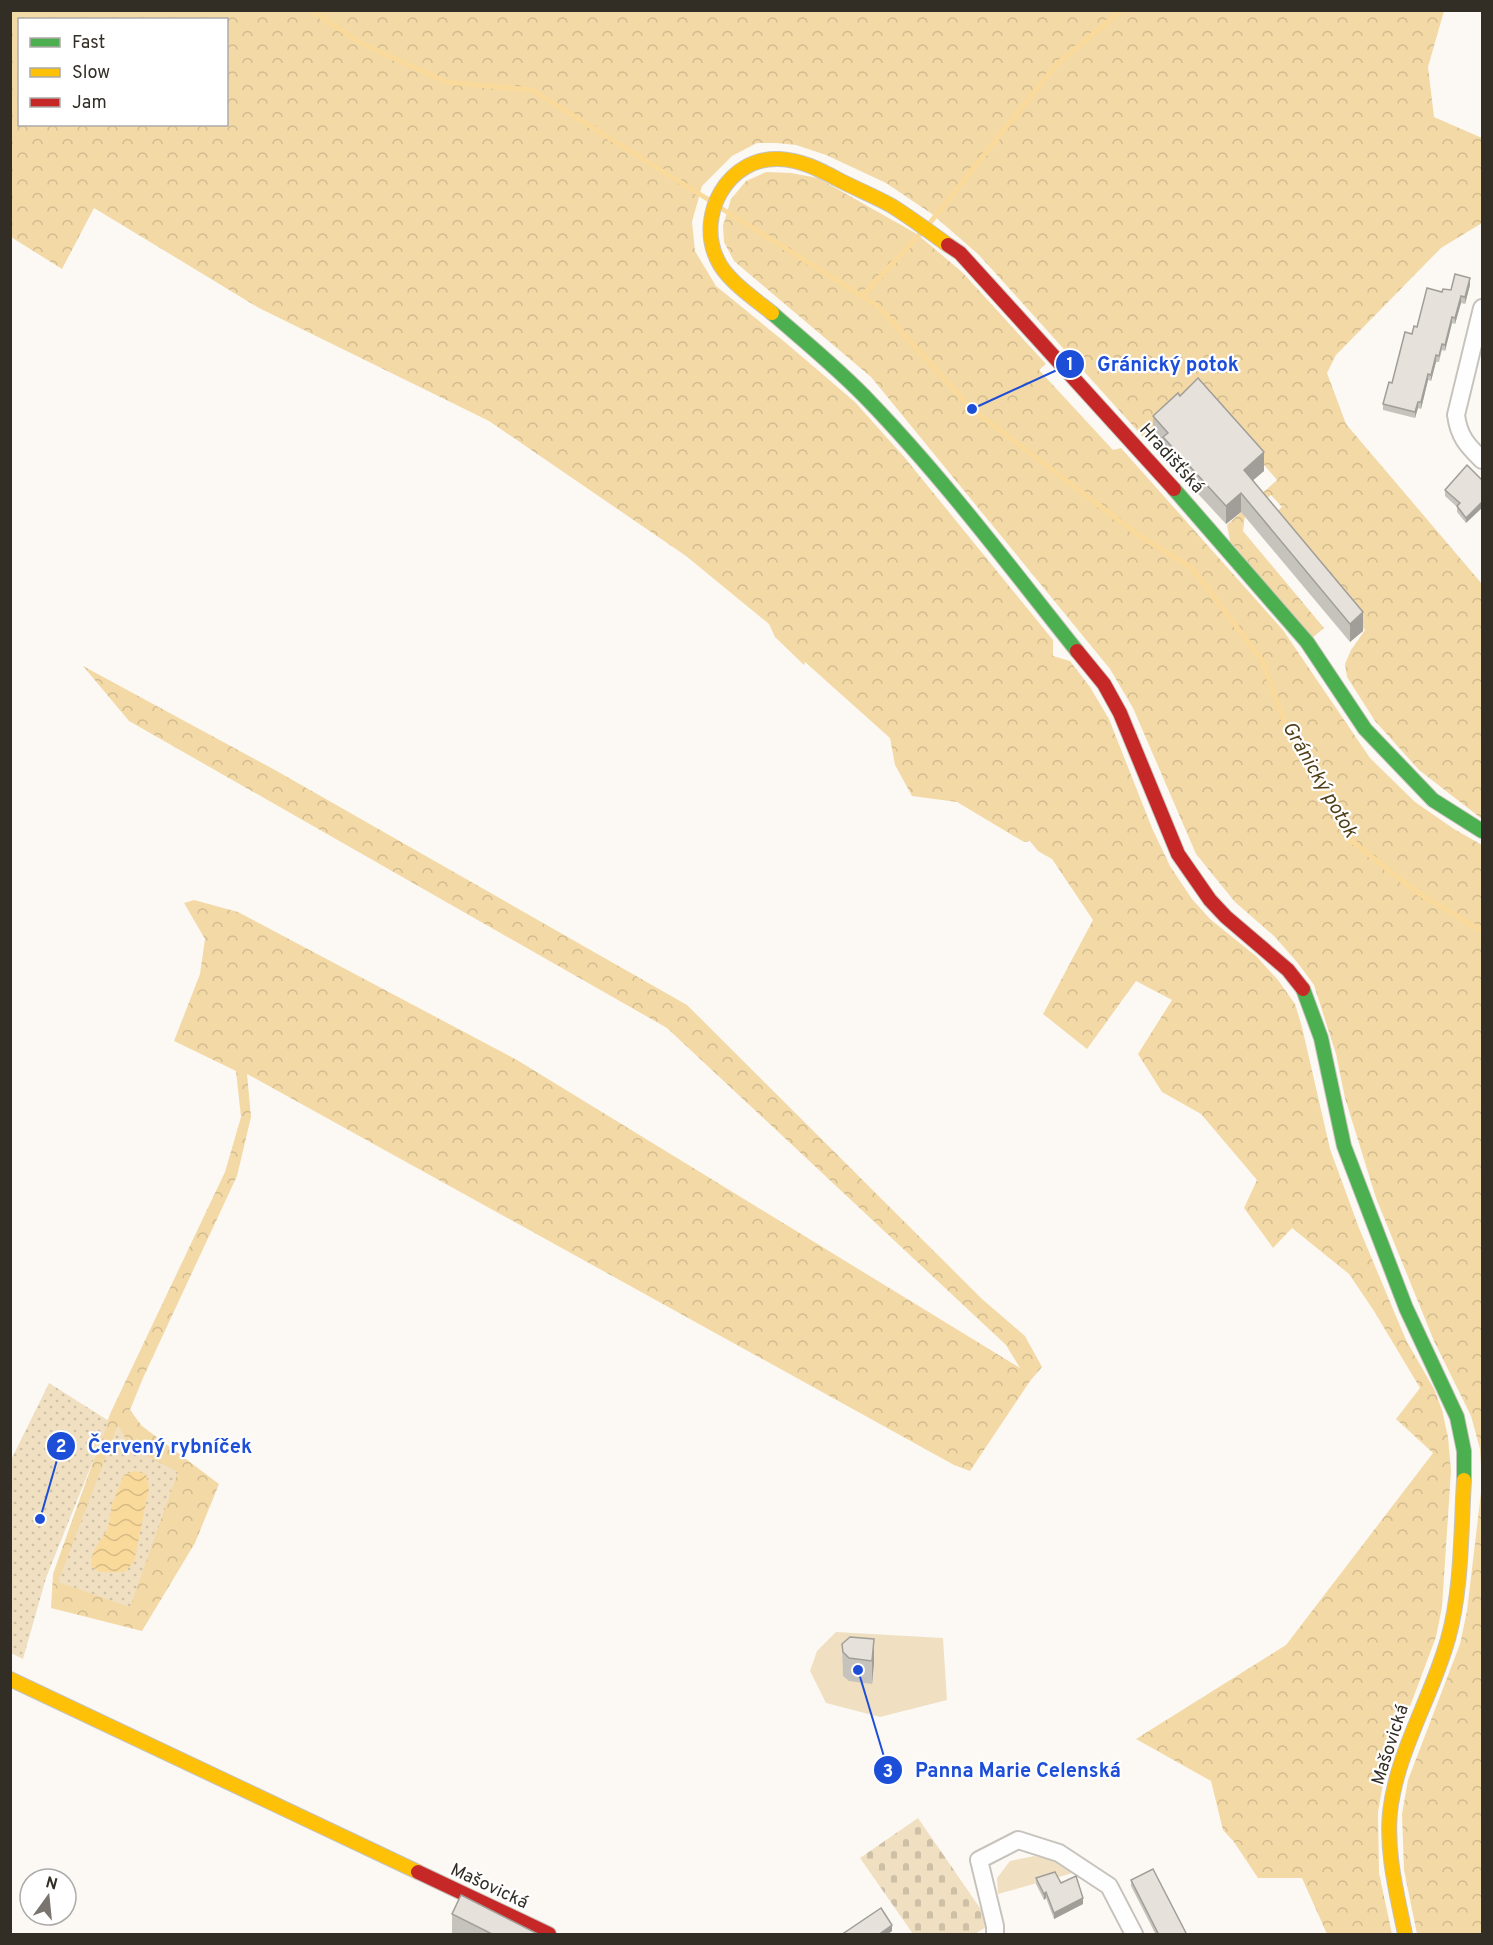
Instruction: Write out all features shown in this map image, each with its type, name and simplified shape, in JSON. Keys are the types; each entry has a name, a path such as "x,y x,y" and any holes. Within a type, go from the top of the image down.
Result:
{"street":[{"name":"Hradišťská","path":"711,224 713,209 719,193 738,171 751,163 763,160 792,160 808,164 893,207 960,253 1191,508 1299,633 1337,685 1365,729 1433,800 1482,831"},
{"name":"Mašovická","path":"711,224 712,245 717,260 729,275 869,400 917,453 1104,684 1120,713 1178,854 1210,900 1226,917 1288,970 1303,990 1315,1018 1344,1146 1398,1289 1419,1337 1449,1394 1461,1427 1465,1466 1455,1610 1448,1640 1397,1776 1390,1813 1392,1872 1405,1935"},
{"path":"1482,308 1456,415 1458,431 1467,446 1482,460"},
{"name":"Mašovická","path":"10,1679 549,1935"},
{"path":"994,1935 995,1926 979,1860 1018,1840 1059,1853 1109,1886 1134,1935"}],"green space":[{"path":"10,11 1444,11 1428,67 1434,117 1482,138 1482,223 1441,248 1336,355 1327,373 1346,424 1482,584 1482,819 1419,770 1375,721 1347,677 1345,664 1351,650 1365,630 1269,518 1282,507 1271,495 1245,516 1243,531 1324,628 1312,638 1230,541 1227,525 1277,480 1200,390 1144,438 979,255 932,214 886,183 826,155 796,145 757,143 732,156 702,186 692,222 695,251 716,286 855,402 905,458 1053,640 1053,656 1070,661 1090,687 1109,719 1152,828 1170,866 1192,899 1210,919 1257,957 1278,980 1295,1004 1330,1149 1359,1228 1406,1340 1434,1389 1448,1437 1451,1471 1442,1607 1436,1637 1385,1773 1378,1812 1379,1873 1392,1934 1327,1934 1302,1878 1258,1878 1234,1842 1223,1830 1211,1781 1136,1739 1286,1645 1433,1453 1396,1419 1420,1388 1349,1274 1292,1228 1273,1248 1244,1208 1257,1180 1201,1114 1162,1092 1138,1054 1172,1000 1136,981 1087,1049 1043,1014 1093,920 1052,859 1038,851 1030,841 1024,842 957,802 912,796 895,765 890,738 805,662 804,665 775,637 769,624 686,556 489,421 259,308 94,208 62,269 11,237"},
{"path":"766,172 791,173 818,178 917,234 962,272 1046,364 1039,370 1113,450 1121,448 1283,630 1370,758 1415,802 1482,845 1482,1484 1480,1449 1471,1416 1434,1341 1376,1198 1345,1098 1336,1054 1314,985 1274,936 1235,902 1196,854 1133,708 1110,669 871,377 734,261 724,242 723,226 731,199 746,181"},
{"path":"83,666 275,770 687,1005 982,1299 1025,1336 1042,1367 1030,1381 970,1471 954,1465 247,1074 251,1117 237,1176 130,1410 142,1426 219,1484 195,1543 142,1631 51,1608 53,1574 110,1414 225,1172 241,1117 236,1071 174,1041 200,974 205,939 184,903 194,900 238,912 517,1060 1020,1368 1006,1345 667,1028 129,721"},
{"path":"49,1383 109,1421 46,1578 23,1659 11,1653 11,1460"},
{"path":"118,1425 131,1448 178,1472 130,1607 58,1582"},
{"path":"1482,1484 1482,1934 1417,1934 1404,1870 1402,1814 1408,1780 1460,1644 1467,1611"},
{"path":"836,1632 943,1638 947,1700 880,1717 826,1703 810,1671 817,1651"},
{"path":"918,1818 991,1924 975,1934 913,1934 860,1858"},
{"path":"1034,1856 1055,1860 1073,1873 998,1894 997,1878 1010,1861"}],"water":[{"path":"134,1471 146,1474 149,1488 134,1562 124,1572 100,1572 91,1566 93,1552 108,1528 112,1504 124,1475"}],"building":[{"path":"1455,274 1470,278 1465,297 1461,296 1455,318 1452,317 1445,345 1442,344 1439,356 1436,355 1431,375 1428,374 1421,402 1418,402 1415,412 1383,404 1389,382 1392,383 1405,332 1412,334 1414,326 1417,327 1427,288 1442,292 1443,289 1451,290"},
{"path":"1198,378 1264,452 1244,470 1363,612 1350,624 1241,493 1226,506 1163,437 1168,433 1153,416 1178,393 1180,396"},
{"path":"1467,465 1482,480 1482,502 1466,518 1457,506 1460,503 1445,490"},
{"path":"850,1637 874,1639 872,1661 849,1658 843,1652 842,1644"},
{"path":"1153,1869 1187,1935 1159,1935 1131,1880"},
{"path":"1055,1872 1061,1883 1076,1876 1083,1898 1054,1913 1046,1892 1044,1894 1036,1878"},
{"path":"461,1895 540,1935 494,1935 452,1914"},
{"path":"881,1908 892,1925 878,1935 841,1935"}],"waterway":[{"name":"Gránický potok","path":"311,10 359,42 446,82 532,90 709,200"},
{"path":"929,224 1056,65 1122,10"},
{"name":"Gránický potok","path":"719,207 878,306 972,409 1141,537 1191,567 1262,660 1287,729 1352,841 1415,891 1482,931"},
{"path":"862,296 921,233"}],"traffic: fast":[{"path":"772,313 847,379 898,432 976,524 1077,651"},
{"path":"1174,489 1307,642 1365,729 1433,800 1482,831"},
{"path":"1303,989 1321,1038 1344,1146 1406,1308 1457,1417 1464,1451 1464,1480"}],"traffic: slow":[{"path":"772,313 742,289 721,267 712,242 711,225 714,207 721,192 731,178 761,161 788,160 820,170 892,206 948,245"},
{"path":"1405,1934 1391,1858 1390,1812 1400,1767 1441,1661 1453,1620 1460,1560 1464,1480"},
{"path":"10,1679 418,1872"}],"traffic: jam":[{"path":"948,245 960,253 1174,489"},
{"path":"1077,651 1104,684 1120,713 1178,854 1210,900 1226,917 1288,970 1303,989"},
{"path":"418,1872 549,1934"}],"place":[{"name":"Gránický potok","path":"972,409"},
{"name":"Červený rybníček","path":"40,1519"},
{"name":"Panna Marie Celenská","path":"858,1670"}]}
